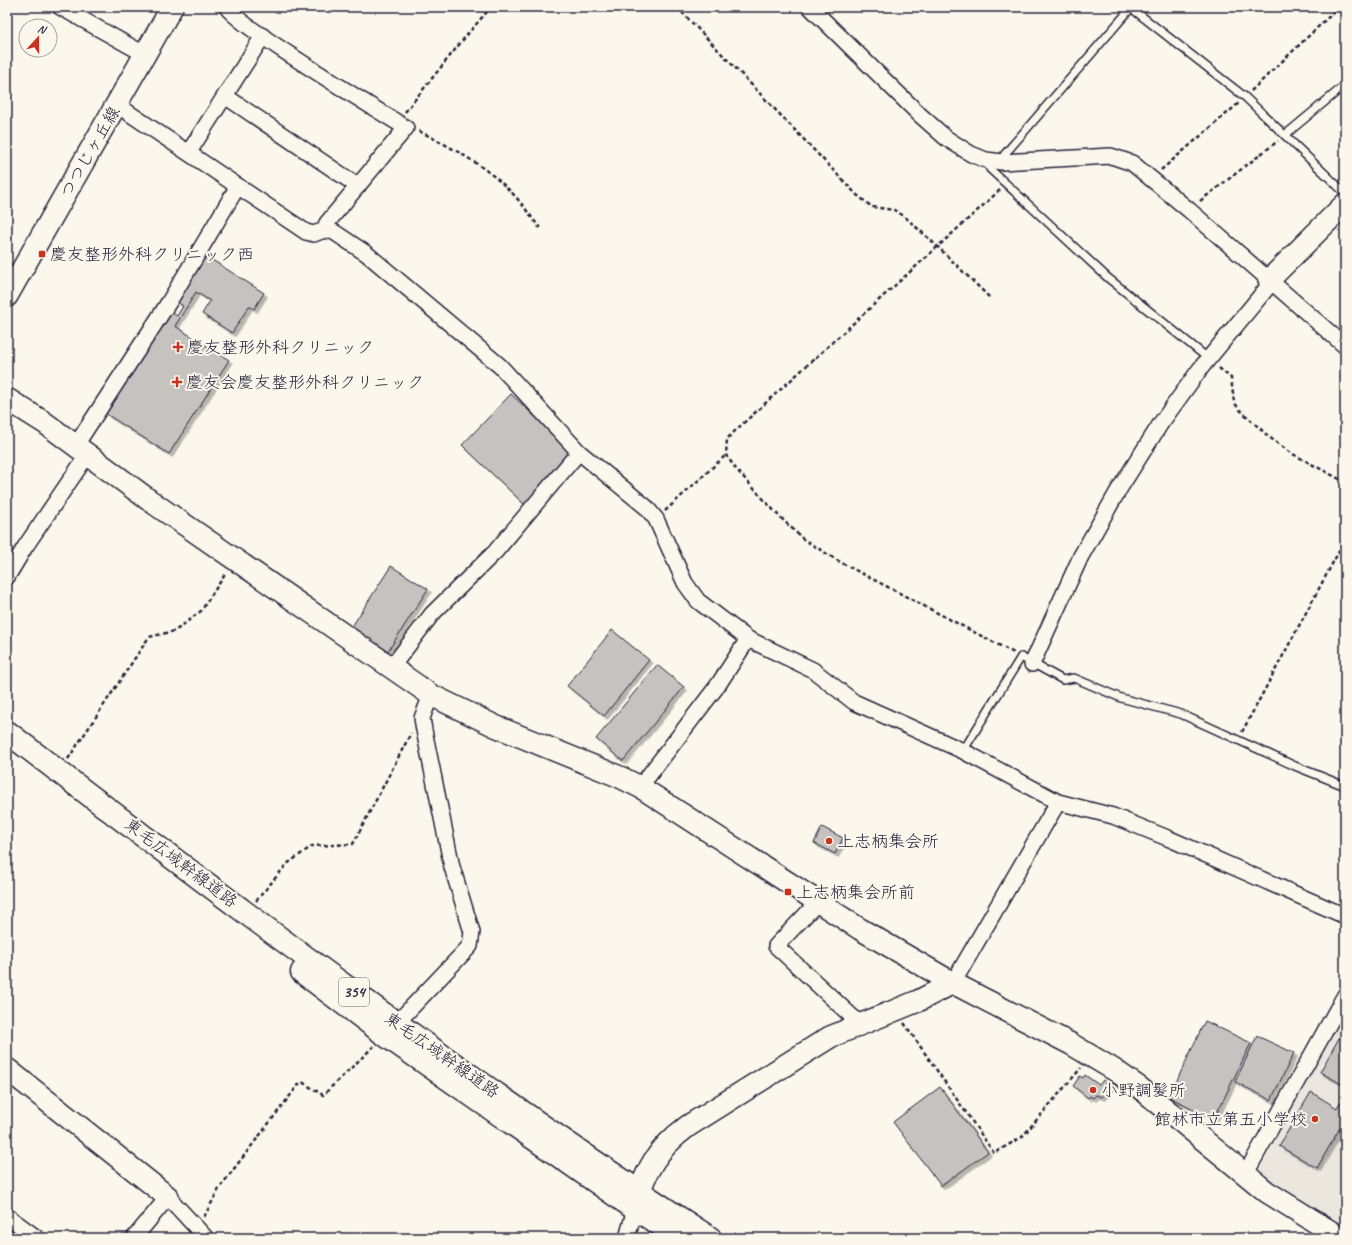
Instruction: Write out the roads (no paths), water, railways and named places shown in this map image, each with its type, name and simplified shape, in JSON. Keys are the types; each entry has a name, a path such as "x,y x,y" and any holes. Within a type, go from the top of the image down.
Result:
{"highway":[{"name":"東毛広域幹線道路","path":"7,732 247,912 390,1029"},
{"name":"東毛広域幹線道路","path":"7,750 390,1029 637,1201 681,1238"},
{"name":"東毛広域幹線道路","path":"637,1201 710,1238"}],"street":[{"path":"60,7 146,55"},
{"name":"つつじヶ丘線","path":"7,296 146,55 172,7"},
{"path":"227,7 228,11 236,18 406,128 327,223 324,230"},
{"path":"810,7 920,115 946,138 971,154 986,160 1002,162 1111,156 1132,163 1189,210 1345,346"},
{"path":"189,152 263,36"},
{"path":"225,96 358,186"},
{"path":"117,105 306,232 314,234 324,230 334,232 367,254 476,345 500,366 579,452 646,507 656,519 684,583 698,601 748,639 813,670 854,702 963,751 1058,802 1112,816 1156,833 1345,916"},
{"path":"7,577 238,186"},
{"path":"1027,660 1081,556 1118,491 1161,423 1209,359 1268,288 1269,280 1345,204"},
{"path":"7,399 45,423 149,500 431,695 495,726 620,777 640,787 860,929 953,983 1092,1056 1140,1088 1245,1175 1292,1208 1341,1238"},
{"path":"391,668 432,614 495,552 579,452"},
{"path":"640,787 718,685 748,639"},
{"path":"390,1029 470,946 472,932 452,867 422,718 431,695"},
{"path":"627,1238 644,1176 653,1161 673,1137 730,1099 830,1038 936,993 953,983 1058,802"},
{"path":"818,902 776,946 860,1024"},
{"path":"1245,1175 1345,995"},
{"path":"7,1069 168,1197 202,1234"},
{"path":"134,1238 168,1197"},
{"path":"7,1216 37,1238"}],"lane":[{"path":"1002,162 1004,155 1130,8 1245,97 1345,193"},
{"path":"1285,135 1345,85"},
{"path":"986,160 990,169 1043,216 1108,278 1209,359"},
{"path":"963,751 1027,660 1064,680 1074,678 1121,698 1181,714 1296,766 1345,786"}],"place":[{"name":"慶友整形外科クリニック西","path":"42,254"},
{"name":"慶友整形外科クリニック","path":"178,347"},
{"name":"慶友会慶友整形外科クリニック","path":"177,382"},
{"name":"上志柄集会所","path":"829,841"},
{"name":"上志柄集会所前","path":"788,892"},
{"name":"小野調髪所","path":"1093,1090"},
{"name":"館林市立第五小学校","path":"1315,1119"}]}
